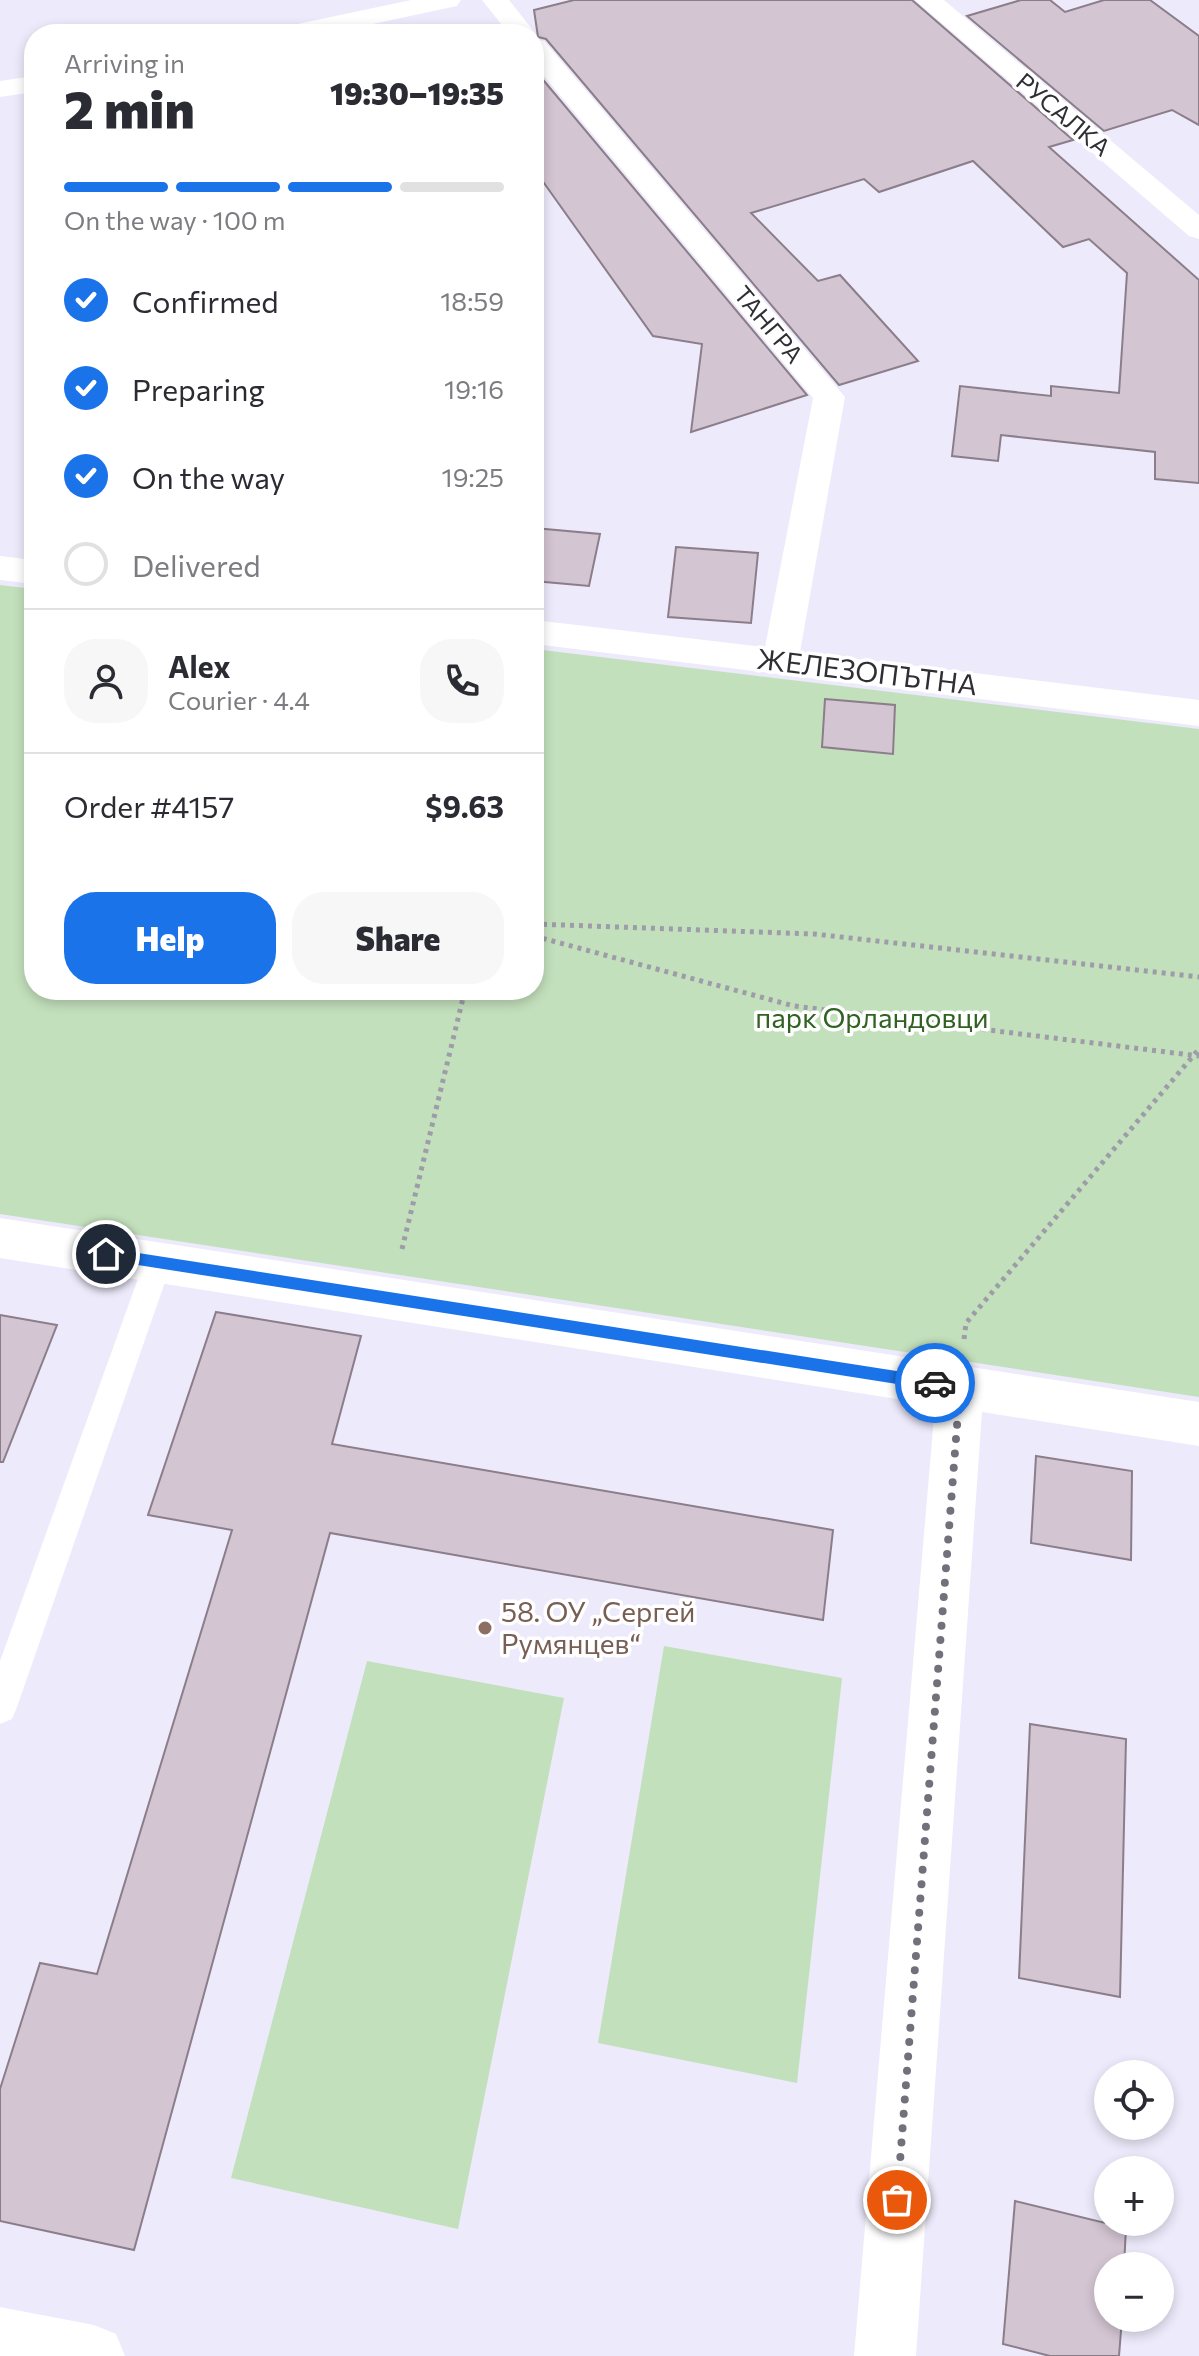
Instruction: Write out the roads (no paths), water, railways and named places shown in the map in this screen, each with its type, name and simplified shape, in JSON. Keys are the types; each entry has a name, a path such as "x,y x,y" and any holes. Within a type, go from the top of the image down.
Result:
{"street":[{"path":"335,24 448,0"},
{"path":"495,0 515,24"},
{"name":"РУСАЛКА","path":"928,0 1199,230"},
{"name":"ТАНГРА","path":"544,59 829,397 780,662"},
{"path":"0,89 24,85"},
{"path":"0,568 24,571"},
{"name":"ЖЕЛЕЗОПЪТНА","path":"544,633 1199,713"},
{"path":"0,1238 1199,1424"},
{"path":"885,2356 960,1387"},
{"path":"0,2338 94,2356"}],"lane":[{"path":"0,1707 158,1262"}],"place":[{"name":"58. ОУ „Сергей Румянцев“","path":"485,1628"}],"park label":[{"name":"парк Орландовци","path":"872,1018"}]}
